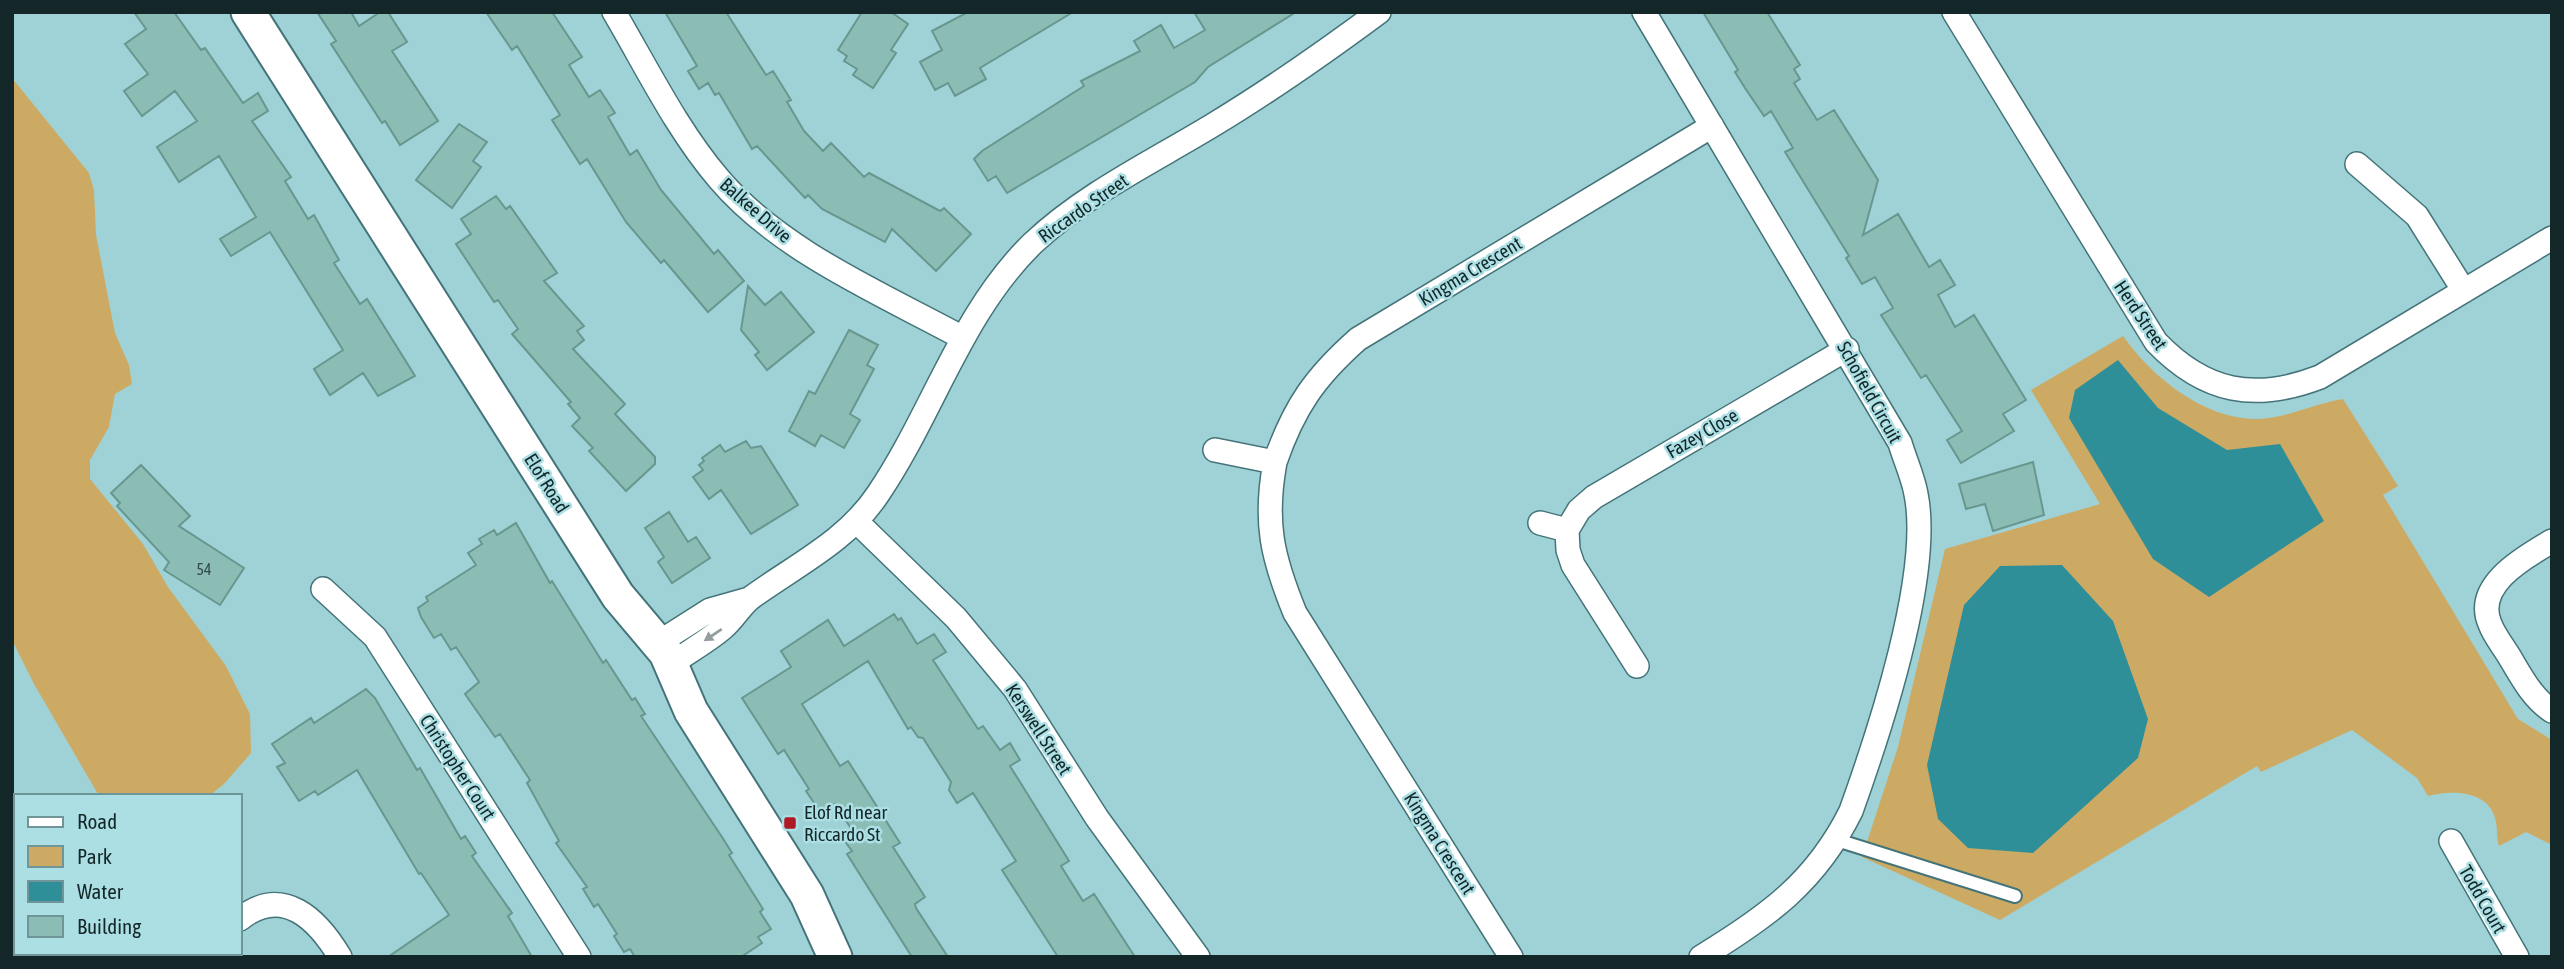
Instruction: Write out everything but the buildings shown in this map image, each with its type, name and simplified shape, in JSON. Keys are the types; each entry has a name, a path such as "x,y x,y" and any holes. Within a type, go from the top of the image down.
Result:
{"street":[{"name":"Elof Road","path":"248,12 618,596 665,653 691,711 807,895 830,955"},
{"name":"Balkee Drive","path":"614,12 694,145 720,180 754,212 788,240 963,338"},
{"name":"Riccardo Street","path":"665,653 710,610 749,599 808,561 856,521 877,496 897,462 982,304 1004,275 1060,219 1261,96 1380,12"},
{"name":"Schofield Circuit","path":"1644,12 1847,349 1900,443 1916,495 1918,543 1910,610 1861,782 1836,840 1793,893 1763,918 1701,957"},
{"name":"Herd Street","path":"1954,12 2156,342 2192,373 2216,385 2241,391 2284,390 2320,377 2552,238"},
{"name":"Kingma Crescent","path":"1511,957 1295,613 1278,572 1271,536 1268,499 1275,461 1289,422 1306,394 1325,368 1358,339 1712,126"},
{"path":"2357,164 2417,216 2464,292"},
{"name":"Fazey Close","path":"1567,530 1579,510 1594,497 1847,349"},
{"path":"1215,450 1275,461"},
{"name":"Kerswell Street","path":"856,521 957,618 1015,689 1097,818 1198,957"},
{"path":"1539,523 1567,530 1568,550 1573,565 1637,666"},
{"path":"2552,541 2517,562 2495,584 2487,601 2488,622 2527,686 2552,711"},
{"name":"Christopher Court","path":"323,589 375,637 579,957"},
{"name":"Todd Court","path":"2451,841 2517,957"},
{"path":"242,918 258,908 295,909 320,925 340,957"}],"lane":[{"path":"1836,840 2015,897"}],"green space":[{"path":"12,78 89,173 94,190 96,235 115,333 129,365 132,384 115,394 109,427 90,460 90,479 143,544 168,587 226,666 250,714 251,753 212,794 98,794 34,684 12,640"},
{"path":"2123,336 2168,383 2186,396 2226,415 2248,419 2269,418 2343,399 2398,486 2383,495 2518,719 2552,740 2552,845 2526,832 2499,846 2495,818 2484,802 2467,794 2428,796 2417,778 2352,730 2261,772 2257,766 2000,920 1862,857 1898,747 1945,549 2100,504 2031,390"}],"water":[{"path":"2118,360 2158,408 2227,450 2280,444 2324,521 2209,597 2153,559 2069,418 2075,390"},
{"path":"2062,565 2113,621 2148,719 2138,758 2033,853 1968,848 1938,819 1927,765 1964,605 2000,566"}],"place":[{"name":"Elof Rd near Riccardo St","path":"790,823"}]}
